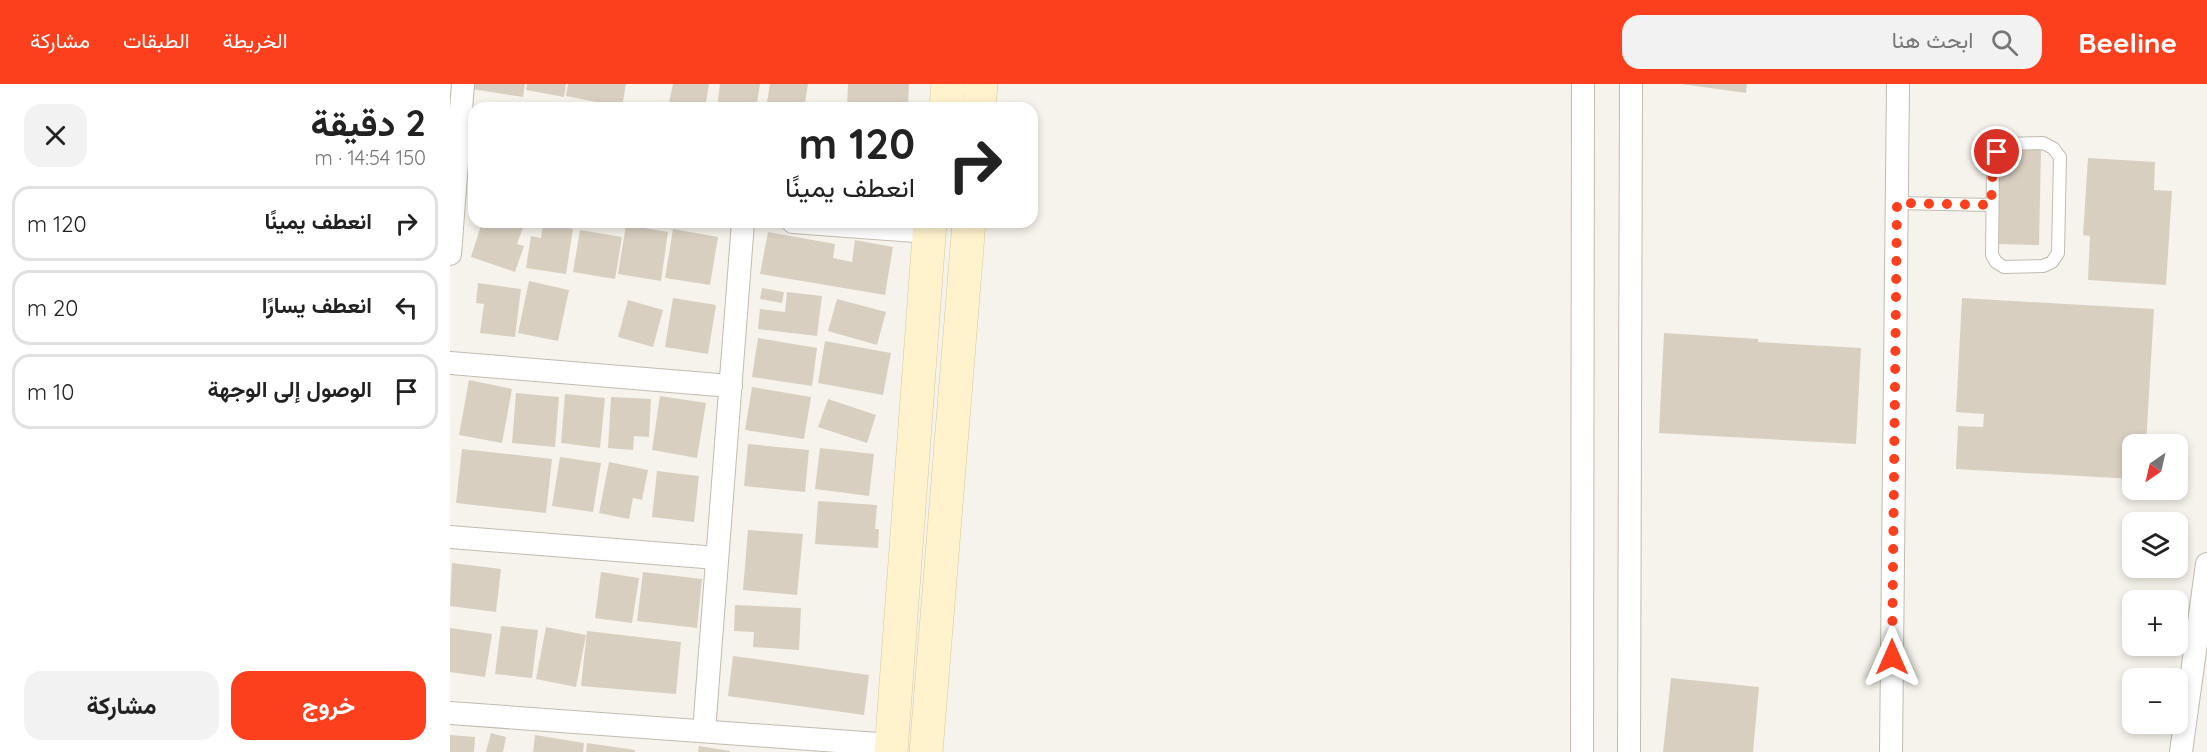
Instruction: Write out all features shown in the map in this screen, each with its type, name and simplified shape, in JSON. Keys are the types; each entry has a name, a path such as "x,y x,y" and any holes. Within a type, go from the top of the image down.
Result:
{"street":[{"path":"450,254 464,199 463,84"},
{"path":"946,102 948,84"},
{"path":"980,102 981,84"},
{"path":"1582,752 1583,84"},
{"path":"1629,752 1631,84"},
{"path":"1891,752 1898,84"},
{"path":"704,731 743,228"},
{"path":"450,713 704,731 892,748 929,228"},
{"path":"926,752 969,228"},
{"path":"450,363 731,386"},
{"path":"450,537 717,558"},
{"path":"2181,752 2207,564"}],"lane":[{"path":"2043,143 2053,148 2060,157 2058,253 2052,262 2043,266 2004,267 1996,262 1992,255 1991,205 1993,165 1997,152 2004,144 2043,143"},
{"path":"1897,203 1991,205"}],"building":[{"path":"466,84 525,84 523,97 465,88"},
{"path":"527,84 566,84 564,97 526,90"},
{"path":"568,84 626,84 623,102 597,102 566,96"},
{"path":"673,84 709,84 706,102 669,102"},
{"path":"720,84 760,84 757,102 718,102"},
{"path":"770,84 808,84 805,102 767,102"},
{"path":"848,84 909,84 908,102 847,102"},
{"path":"1681,84 1747,84 1746,93"},
{"path":"2000,150 2041,150 2039,245 1998,244"},
{"path":"2088,158 2155,162 2154,190 2172,191 2166,285 2088,280 2090,236 2083,235"},
{"path":"480,228 523,228 517,244 524,246 515,272 471,257"},
{"path":"542,228 573,229 566,274 526,268 531,236 541,238"},
{"path":"626,228 668,232 661,281 618,274"},
{"path":"673,229 718,237 710,285 665,278"},
{"path":"580,230 622,237 615,279 573,272"},
{"path":"768,232 835,244 833,258 852,262 855,240 893,247 885,295 760,274"},
{"path":"529,281 569,290 558,341 518,333"},
{"path":"478,283 521,289 515,337 480,333 484,304 476,303"},
{"path":"762,288 784,292 782,303 760,299"},
{"path":"787,292 822,296 817,336 758,329 760,309 785,312"},
{"path":"673,298 716,305 708,354 665,347"},
{"path":"1962,298 2154,309 2147,434 2122,434 2122,478 1956,469 1958,426 1983,427 1984,414 1956,412"},
{"path":"837,299 886,312 877,345 828,331"},
{"path":"628,300 663,310 653,347 618,337"},
{"path":"1664,333 1758,339 1758,342 1861,348 1856,444 1659,433"},
{"path":"758,338 817,348 812,386 752,377"},
{"path":"825,341 891,353 883,395 818,383"},
{"path":"469,380 512,389 502,443 459,435"},
{"path":"752,387 811,397 804,439 745,430"},
{"path":"516,393 559,397 555,447 512,443"},
{"path":"565,394 605,398 600,448 561,443"},
{"path":"660,396 706,403 697,458 652,450"},
{"path":"611,397 651,399 649,437 634,436 633,450 608,448"},
{"path":"828,399 876,415 867,443 818,427"},
{"path":"748,444 809,450 805,492 744,486"},
{"path":"820,448 874,454 869,496 815,489"},
{"path":"462,449 552,459 546,513 456,503"},
{"path":"560,457 601,463 593,512 552,506"},
{"path":"609,462 648,470 642,500 633,498 629,519 599,513"},
{"path":"657,471 699,476 694,522 652,517"},
{"path":"818,501 877,505 875,529 879,529 878,548 815,544"},
{"path":"748,530 803,534 797,595 743,590"},
{"path":"452,563 501,569 496,612 450,606"},
{"path":"601,572 639,578 632,623 595,618"},
{"path":"643,572 702,579 697,628 637,621"},
{"path":"735,605 801,608 799,650 753,647 754,632 734,631"},
{"path":"501,626 538,630 532,678 495,674"},
{"path":"546,627 586,635 576,687 536,679"},
{"path":"450,628 492,634 485,677 450,672"},
{"path":"587,631 681,642 676,694 581,686"},
{"path":"733,656 869,675 864,715 728,696"},
{"path":"1671,678 1759,687 1753,752 1663,752"},
{"path":"491,733 506,737 503,752 486,752"},
{"path":"450,735 475,737 474,752 450,752"},
{"path":"535,735 584,743 583,752 533,752"},
{"path":"587,743 635,750 635,752 586,752"},
{"path":"699,746 730,751 730,752 698,752"}],"route":[{"path":"1892,657 1897,203 1991,205 1993,165 1997,152"}]}
